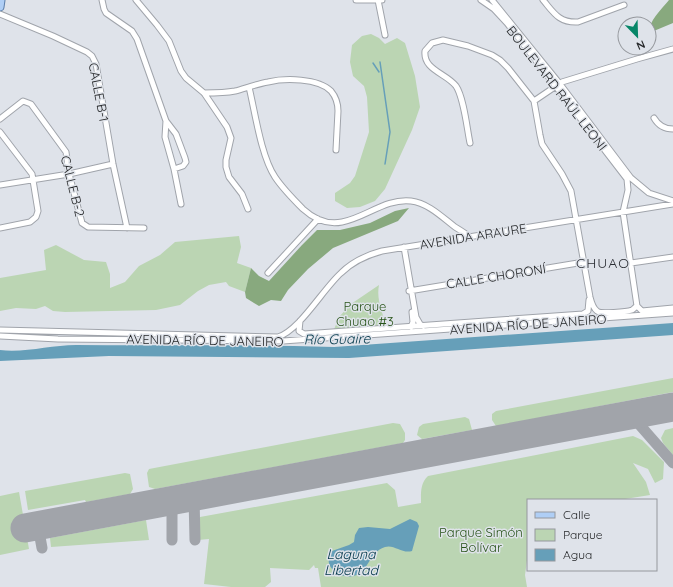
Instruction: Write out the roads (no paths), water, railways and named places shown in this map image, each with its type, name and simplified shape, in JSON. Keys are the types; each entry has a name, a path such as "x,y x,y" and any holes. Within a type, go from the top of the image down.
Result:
{"main road":[{"path":"0,0 0,7"}],"street":[{"path":"102,0 106,13 132,31 137,39 166,121 176,134 186,160 183,166 174,169"},
{"path":"136,0 163,32 181,71 186,78 204,93 230,133 226,167 229,177 242,194 248,209"},
{"path":"356,0 382,0"},
{"path":"378,0 385,35"},
{"name":"BOULEVARD RAÚL LEONI","path":"481,0 494,9 558,85 627,180 628,190 623,212"},
{"name":"BOULEVARD RAÚL LEONI","path":"492,0 496,3 626,172 636,183 649,193 673,203"},
{"path":"543,0 557,17 572,23 624,6"},
{"name":"CALLE B-1","path":"0,14 54,36 87,52 92,56 96,64 113,164 127,228"},
{"path":"470,143 459,91 450,80 432,68 426,60 425,51 432,43 443,40 468,46 500,60 508,68 534,102 542,144 570,188 590,297 595,310 600,313 629,311 637,306"},
{"path":"534,102 562,82 673,49"},
{"path":"204,93 221,93 270,81 286,80 300,80 325,86 332,92 338,105 336,150"},
{"path":"249,87 267,161 274,176 285,191 311,216 328,222 341,222 355,218 391,203 412,201 426,206 470,237"},
{"name":"CALLE B-2","path":"0,119 23,102 31,104 66,152 69,174 82,223 88,227 144,228"},
{"path":"654,118 656,122 662,126 673,129"},
{"path":"166,121 165,137 174,169 181,204"},
{"path":"0,132 32,174 38,211 36,217 30,222 0,228"},
{"path":"0,185 69,174 113,164"},
{"name":"AVENIDA ARAURE","path":"300,321 334,279 347,267 382,250 577,220 673,203"},
{"path":"623,212 637,306 642,311 673,308"},
{"path":"268,273 318,219"},
{"path":"453,240 457,235 456,228"},
{"path":"403,247 413,318 411,327"},
{"path":"631,263 673,257"},
{"name":"CALLE CHORONÍ","path":"410,291 584,262"},
{"path":"410,291 416,317 420,324 424,326"},
{"name":"AVENIDA RÍO DE JANEIRO","path":"300,321 299,331 304,334 536,318 583,314 588,311 590,297"},
{"name":"AVENIDA RÍO DE JANEIRO","path":"0,336 58,339 283,341 673,314"},
{"path":"536,318 558,321"},
{"name":"AVENIDA RÍO DE JANEIRO","path":"0,330 278,337 286,334 300,321"},
{"path":"359,336 384,329"}],"water":[{"name":"Río Guaire","path":"673,323 673,335 349,358 109,356 0,361 0,350 9,351 67,345 237,345 334,347"},
{"name":"Laguna Libertad","path":"410,519 417,522 419,526 412,551 408,552 388,546 385,547 374,555 359,574 353,576 340,575 330,566 329,560 332,551 354,542 355,535 359,528 368,527 390,529"}],"waterway":[{"path":"380,62 390,132 385,164"},
{"path":"373,63 379,72"}],"district":[{"name":"CHUAO","path":"603,263"}],"park label":[{"name":"Parque Chuao #3","path":"365,314"},
{"name":"Parque Simón Bolívar","path":"481,540"}]}
